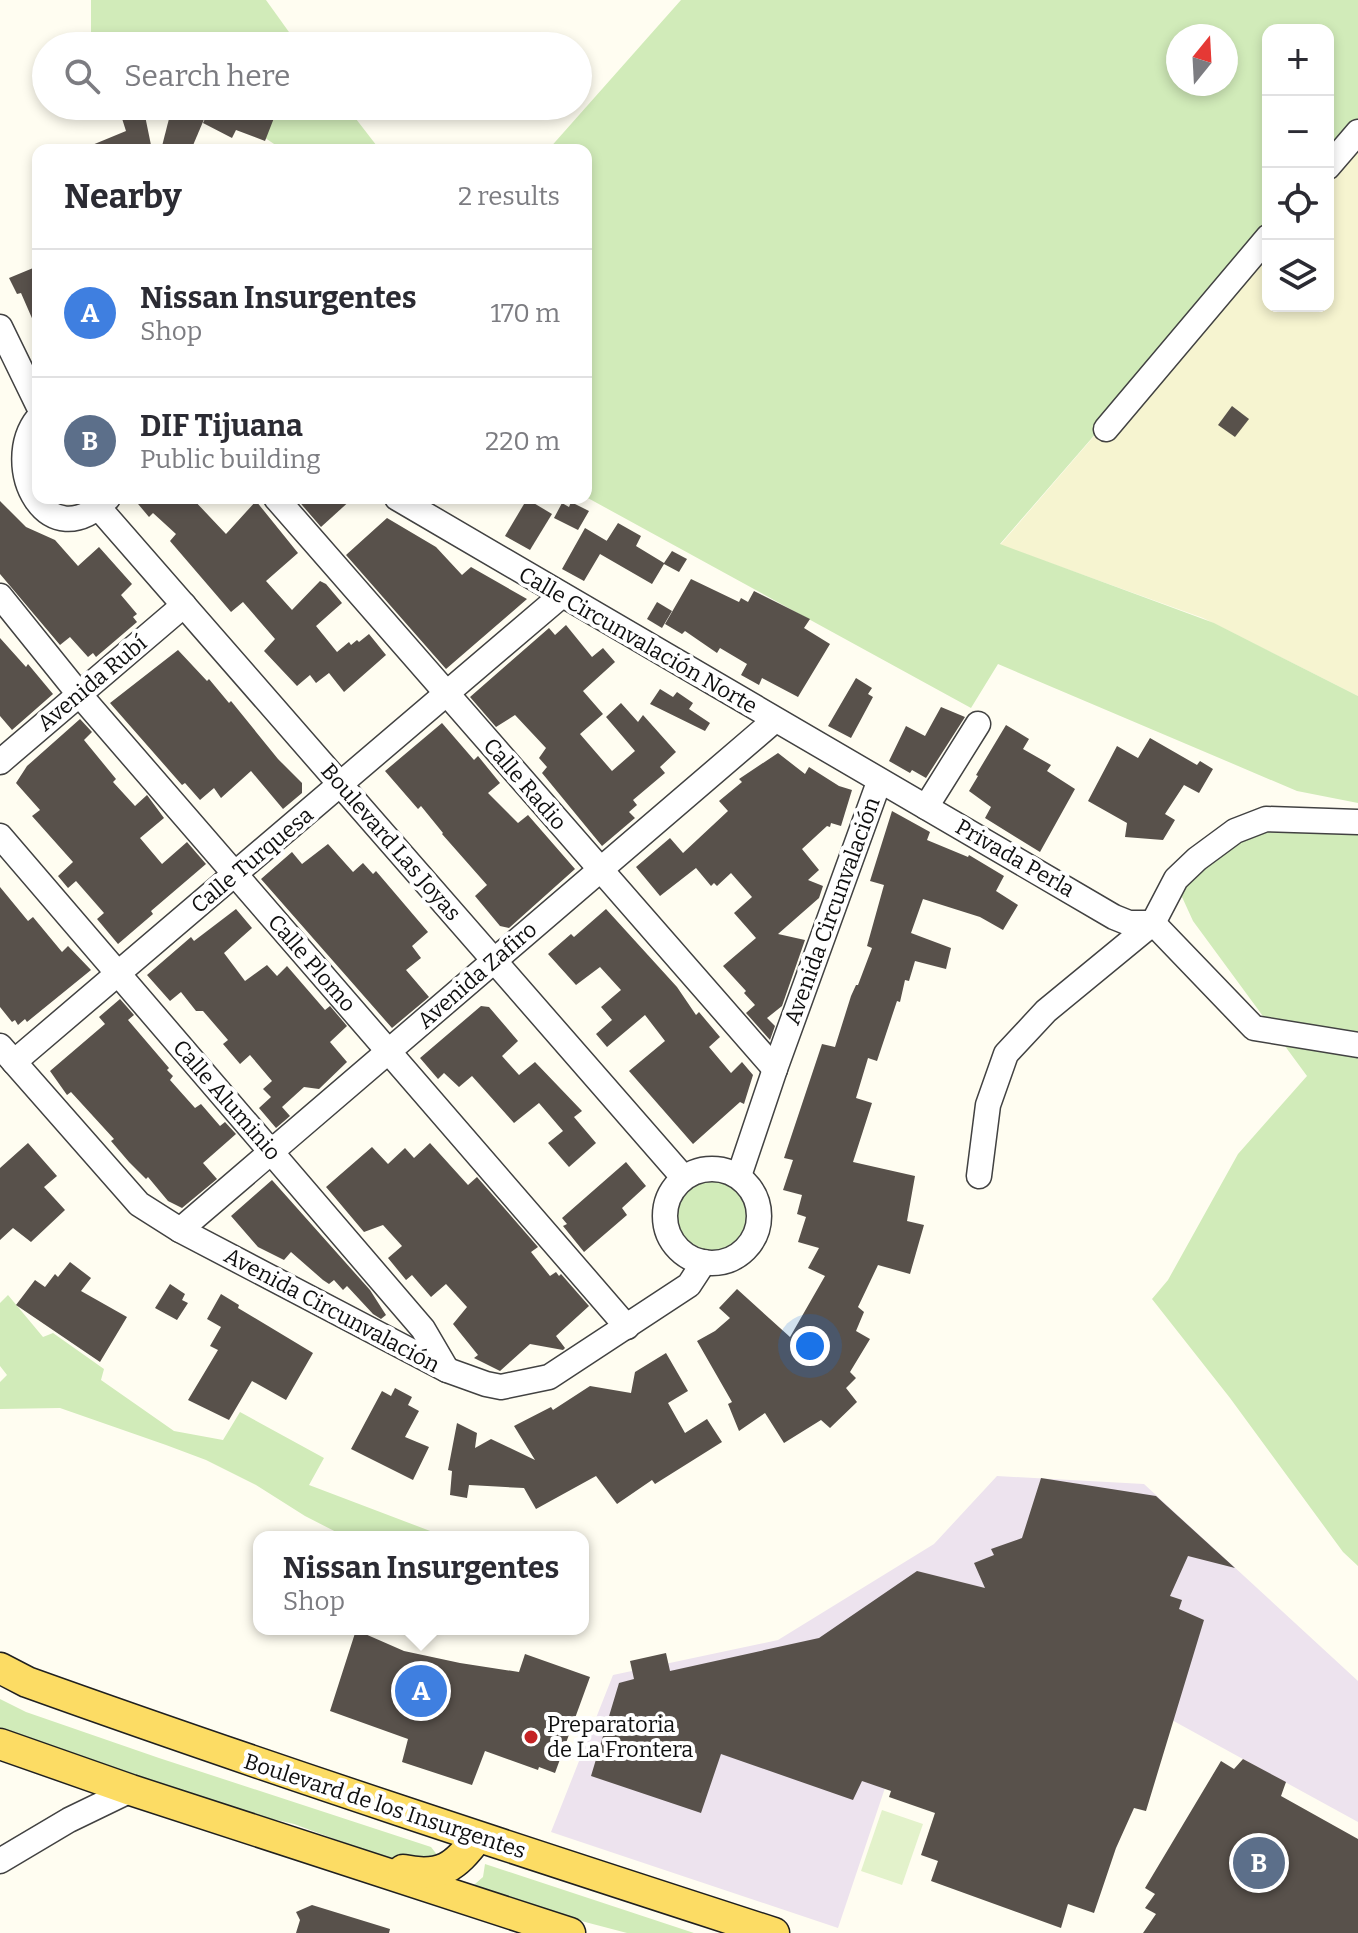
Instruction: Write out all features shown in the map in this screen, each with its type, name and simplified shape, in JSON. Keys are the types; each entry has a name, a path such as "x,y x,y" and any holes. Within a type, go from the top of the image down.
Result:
{"main road":[{"name":"Boulevard de los Insurgentes","path":"0,1668 27,1682 200,1744 477,1838 774,1933"},
{"path":"0,1744 131,1790 570,1933"},
{"path":"331,1855 423,1874 448,1869 477,1838"}],"street":[{"path":"1334,160 1358,132"},
{"path":"1106,429 1265,240"},
{"path":"0,327 32,393"},
{"path":"32,422 15,442 6,481 26,503 48,517 66,520 84,516 102,504"},
{"name":"Boulevard Las Joyas","path":"105,504 184,605 683,1177"},
{"name":"Calle Radio","path":"281,504 775,1069"},
{"name":"Calle Circunvalación Norte","path":"407,504 879,782"},
{"name":"Calle Turquesa","path":"7,1054 118,973 562,595"},
{"name":"Calle Plomo","path":"0,596 79,694 627,1327"},
{"name":"Avenida Rubí","path":"0,762 184,605"},
{"name":"Avenida Zafiro","path":"180,1230 775,720"},
{"path":"926,807 978,724"},
{"name":"Privada Perla","path":"879,782 1114,917 1129,923 1153,923"},
{"name":"Avenida Circunvalación","path":"739,1176 879,782"},
{"path":"979,1176 988,1105 1006,1054 1046,1011 1153,923 1176,879 1214,844 1235,831 1266,819 1358,822"},
{"name":"Calle Aluminio","path":"0,836 423,1329 447,1370"},
{"path":"1153,923 1254,1028 1358,1045"},
{"name":"Avenida Circunvalación","path":"7,1054 139,1204 180,1230 447,1370 486,1384 501,1387 549,1377 689,1285 704,1262"},
{"path":"697,1170 726,1170 739,1176 750,1186 757,1199 759,1227 753,1240 732,1259 718,1263 689,1257 676,1247 668,1234 664,1218 666,1203 673,1189 683,1177 697,1170"},
{"path":"0,1861 69,1820 131,1790"}],"shaded area":[{"path":"1358,131 1358,696 1203,618 1000,545 1262,242 1262,312 1334,312 1334,159"},
{"path":"997,1476 1144,1484 1358,1681 1358,1822 1170,1719 1116,1848 890,1773 838,1928 551,1832 613,1675 778,1640 934,1544"}],"green space":[{"path":"91,0 266,0 289,32 91,32"},
{"path":"681,0 1358,0 1358,131 1334,159 1334,24 1262,24 1262,242 1000,544 1214,623 1358,696 1358,803 1297,791 998,664 971,708 592,500 592,144 553,144 575,120 592,120 592,100"},
{"path":"238,120 357,120 375,144 274,144"},
{"path":"1268,821 1358,824 1358,1566 1343,1552 1230,1398 1152,1299 1168,1280 1238,1154 1307,1076 1193,921 1177,886"},
{"path":"714,1178 729,1181 741,1189 749,1201 752,1216 749,1231 741,1243 729,1251 714,1254 699,1251 687,1243 679,1231 676,1216 679,1201 687,1189 699,1181"},
{"path":"8,1295 43,1337 53,1333 104,1369 101,1380 174,1431 223,1440 240,1412 324,1458 309,1485 430,1531 334,1531 256,1485 206,1460 166,1445 60,1408 0,1409 0,1382 7,1375 0,1366 0,1303"},
{"path":"0,1699 26,1712 159,1758 431,1847 438,1856 417,1865 364,1850 294,1824 238,1811 0,1731"},
{"path":"882,1810 923,1824 902,1885 861,1871"},
{"path":"485,1864 694,1933 627,1933 467,1891 483,1877"}],"building":[{"path":"122,120 146,120 151,144 95,144 126,131"},
{"path":"169,120 204,120 194,144 163,144"},
{"path":"204,120 273,120 265,141 236,130 232,138 203,123"},
{"path":"32,268 32,318 21,293 17,294 9,278"},
{"path":"1232,406 1249,419 1235,437 1218,425"},
{"path":"0,501 26,527 55,540 78,566 99,547 132,584 121,595 137,614 133,617 137,622 96,657 93,653 88,657 70,637 60,645 0,574"},
{"path":"138,504 198,504 226,534 253,504 258,504 298,553 266,581 292,610 320,581 326,584 342,603 316,626 337,652 349,642 351,645 357,640 359,642 369,634 386,655 344,692 329,673 316,683 310,675 297,686 264,651 275,639 243,602 231,612 170,541 176,534 153,513 149,517"},
{"path":"301,504 346,504 321,527"},
{"path":"524,504 535,504 552,514 530,550 505,536"},
{"path":"561,504 569,507 575,504 589,511 578,530 554,518"},
{"path":"387,518 436,547 462,575 471,567 527,599 446,669 346,555"},
{"path":"618,523 641,536 636,546 664,563 672,551 687,559 679,572 664,564 652,584 600,554 584,581 562,569 585,528 607,541"},
{"path":"691,579 739,602 741,598 748,602 754,591 810,619 804,628 830,644 798,697 762,678 759,685 741,675 747,664 720,648 717,653 685,631 682,634 665,624"},
{"path":"657,602 672,611 662,628 647,619"},
{"path":"566,625 592,657 603,648 615,662 583,691 603,714 580,734 612,771 635,751 606,717 621,703 638,722 643,715 676,752 660,767 665,773 633,800 637,805 629,812 635,818 602,846 542,773 547,767 539,758 546,748 515,715 496,727 470,697 549,628 555,635"},
{"path":"0,638 26,667 28,664 53,694 12,730 0,716"},
{"path":"178,650 229,703 231,701 278,759 302,783 302,793 283,809 251,771 221,798 214,788 200,800 185,783 182,785 110,703"},
{"path":"856,678 872,688 868,694 873,697 851,738 828,726"},
{"path":"660,689 673,697 677,692 693,703 689,709 710,723 705,731 650,704"},
{"path":"941,707 965,717 926,778 889,761 906,726 925,736"},
{"path":"80,719 92,732 84,740 116,779 113,782 135,806 147,795 164,818 140,838 162,864 187,842 206,864 118,944 97,919 104,913 76,881 68,888 58,876 73,862 32,816 40,810 16,783 27,766"},
{"path":"442,723 474,760 478,756 500,783 488,793 518,823 528,815 575,869 509,928 500,926 475,896 487,885 421,806 418,809 385,771"},
{"path":"1006,725 1029,739 1023,749 1051,765 1047,771 1075,789 1040,852 985,818 991,807 969,791"},
{"path":"1150,738 1197,765 1200,761 1213,769 1199,793 1184,785 1165,814 1175,820 1163,840 1125,837 1127,823 1088,801 1117,746 1138,758"},
{"path":"778,753 805,774 809,767 839,786 852,790 841,826 831,823 802,849 819,870 808,880 823,886 819,898 778,934 805,940 782,1006 767,1018 775,1026 770,1040 746,1013 755,1005 723,966 756,938 734,913 752,897 731,873 717,886 714,883 711,886 696,868 660,896 636,867 670,838 683,853 728,811 719,801 742,782 739,779"},
{"path":"892,811 930,832 927,840 969,855 1004,876 996,891 1018,905 1003,930 980,917 923,899 911,933 951,948 946,969 915,961 909,981 905,980 900,1002 897,1001 877,1061 868,1058 856,1098 872,1103 853,1162 915,1176 907,1221 924,1225 910,1274 878,1265 858,1307 864,1312 856,1331 870,1339 850,1372 856,1378 846,1388 857,1402 830,1428 821,1420 784,1443 765,1413 739,1431 728,1404 732,1402 697,1341 730,1318 719,1308 737,1289 790,1337 825,1276 808,1268 819,1248 798,1242 806,1217 797,1214 802,1195 783,1190 793,1160 784,1158 822,1044 835,1047 851,996 872,948 867,946 884,885 870,881"},
{"path":"328,844 353,872 363,863 373,874 376,871 428,932 412,946 421,958 406,970 429,997 392,1028 261,879 292,852 302,864"},
{"path":"0,887 28,921 33,917 62,952 68,946 91,970 27,1022 25,1019 18,1025 0,1007"},
{"path":"236,909 252,928 224,953 245,981 267,965 277,976 287,966 325,1010 330,1006 347,1026 330,1042 347,1062 319,1089 304,1087 282,1107 290,1116 276,1128 259,1108 271,1097 263,1089 272,1081 250,1055 240,1064 223,1044 228,1040 203,1011 196,1011 181,992 170,1001 147,975 191,937 194,941"},
{"path":"606,909 677,987 696,1015 699,1012 720,1037 709,1047 731,1073 742,1062 753,1075 744,1104 740,1102 693,1144 629,1071 665,1041 645,1015 607,1047 596,1034 612,1020 601,1007 621,990 600,967 576,985 548,954 571,934 574,937"},
{"path":"120,999 134,1015 128,1020 169,1068 167,1070 173,1076 170,1080 195,1108 201,1104 220,1126 225,1122 236,1134 203,1163 217,1179 182,1208 168,1201 148,1177 146,1179 129,1162 111,1141 114,1139 71,1092 67,1095 50,1071 105,1024 99,1017"},
{"path":"481,1006 489,1007 518,1041 502,1056 519,1075 535,1062 582,1111 574,1117 596,1143 569,1167 548,1143 563,1131 539,1103 514,1123 472,1076 459,1087 444,1073 438,1079 420,1058"},
{"path":"28,1143 57,1176 44,1187 65,1210 31,1242 13,1228 0,1240 0,1168"},
{"path":"430,1143 468,1185 477,1177 538,1247 531,1252 550,1276 556,1272 559,1276 561,1274 589,1306 556,1336 565,1348 563,1350 530,1344 500,1371 474,1358 478,1355 453,1324 467,1307 446,1284 431,1297 412,1275 406,1280 388,1258 402,1246 383,1225 364,1232 326,1187 372,1147 388,1164 405,1148 414,1158"},
{"path":"626,1162 646,1186 622,1208 627,1215 584,1252 563,1226 567,1224 562,1218"},
{"path":"272,1180 370,1290 386,1315 381,1319 373,1314 347,1286 343,1290 334,1280 329,1284 291,1252 284,1260 258,1247 231,1216"},
{"path":"70,1262 91,1278 81,1291 127,1317 100,1362 16,1305 35,1280 45,1287"},
{"path":"170,1284 185,1294 182,1300 188,1303 177,1320 155,1308"},
{"path":"221,1294 239,1305 238,1308 313,1353 286,1400 252,1381 229,1420 188,1400 218,1350 210,1346 221,1327 207,1319"},
{"path":"666,1353 688,1391 668,1403 685,1433 707,1419 722,1442 655,1484 652,1480 617,1504 596,1476 536,1509 524,1488 469,1485 467,1498 450,1495 452,1471 448,1470 457,1423 477,1433 475,1448 491,1439 535,1460 514,1426 551,1407 553,1410 590,1386 631,1393 635,1372"},
{"path":"395,1388 412,1397 408,1405 419,1411 405,1437 429,1447 413,1480 351,1449 382,1391 391,1396"},
{"path":"1041,1478 1156,1496 1235,1568 1188,1556 1170,1596 1182,1600 1179,1609 1204,1620 1146,1811 1134,1808 1116,1848 1094,1913 1068,1904 1061,1928 931,1881 938,1861 921,1855 935,1813 889,1797 891,1791 862,1781 853,1800 721,1754 701,1813 591,1776 619,1683 634,1679 630,1661 666,1653 670,1671 819,1638 917,1571 985,1588 974,1563 994,1555 991,1549 1022,1538"},
{"path":"354,1635 367,1635 404,1651 519,1672 525,1654 590,1677 555,1773 485,1751 472,1785 402,1762 408,1739 330,1711"},
{"path":"1243,1759 1286,1782 1281,1796 1358,1839 1358,1933 1143,1933 1156,1914 1145,1908 1155,1894 1145,1888 1221,1761 1234,1769"},
{"path":"312,1905 390,1929 389,1933 296,1933 300,1920 296,1912"}],"place":[{"name":"Nissan Insurgentes","path":"421,1691"},
{"name":"Preparatoria de La Frontera","path":"531,1737"},
{"name":"DIF Tijuana","path":"1259,1863"}]}
